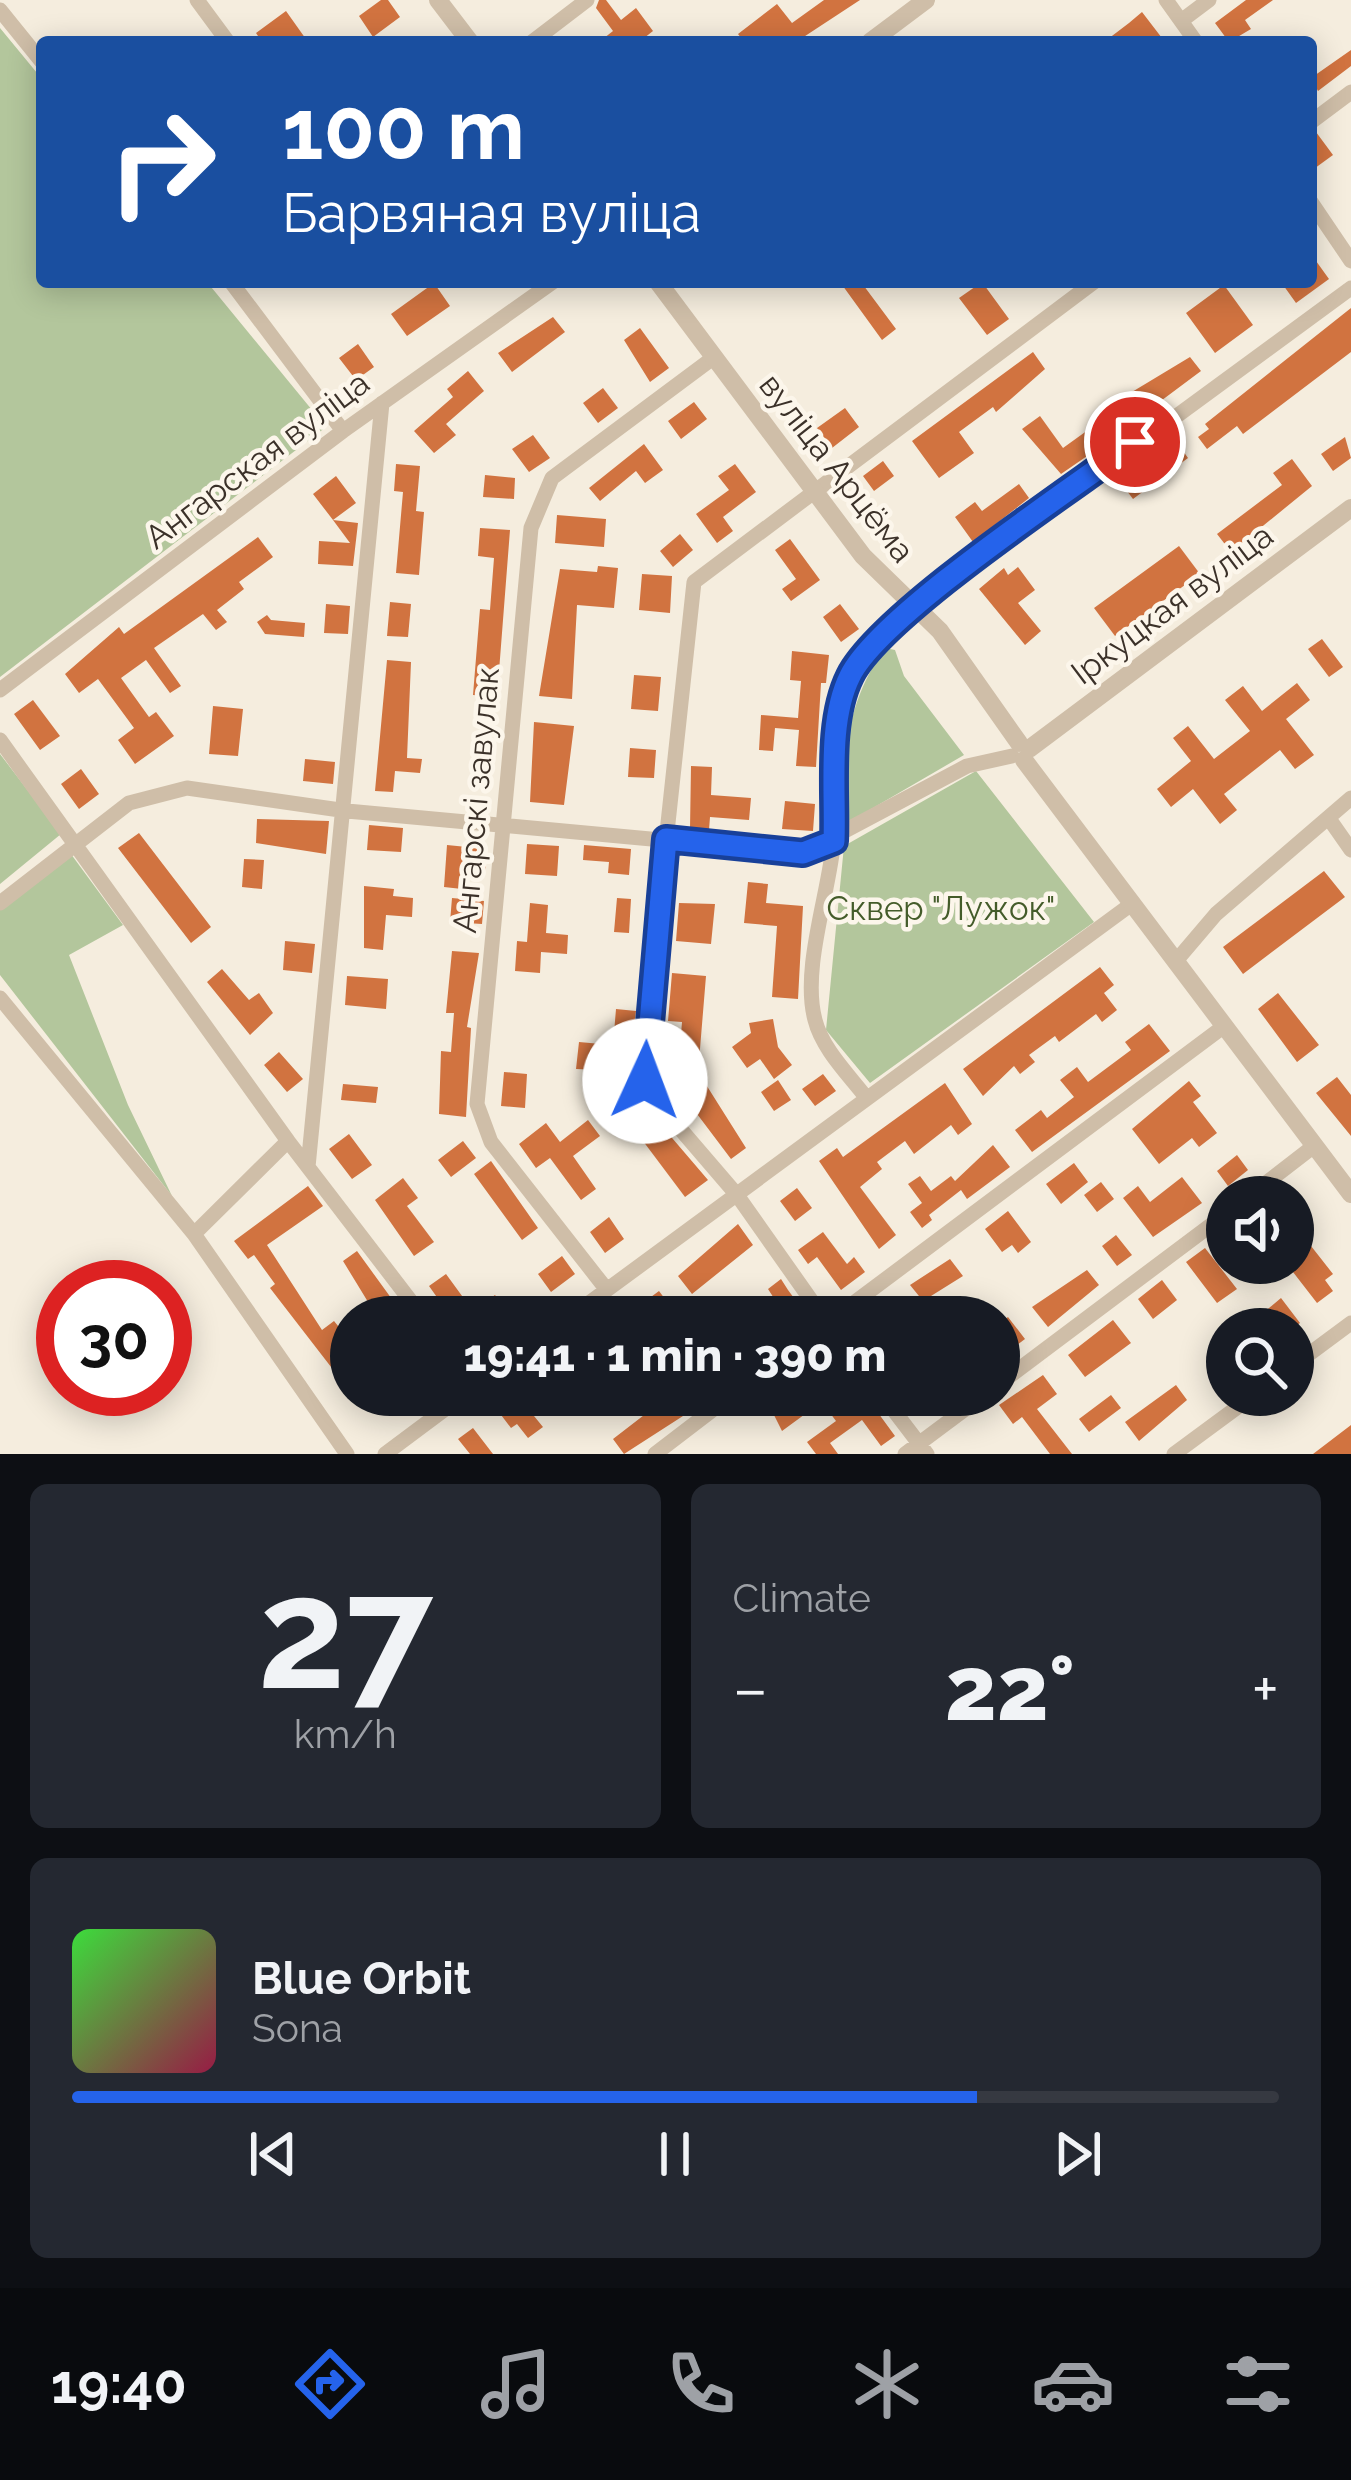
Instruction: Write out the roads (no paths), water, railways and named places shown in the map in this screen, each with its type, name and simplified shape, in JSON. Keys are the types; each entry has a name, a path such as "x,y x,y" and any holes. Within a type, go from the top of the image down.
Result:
{"street":[{"path":"197,0 224,36"},
{"path":"438,0 465,36"},
{"path":"540,36 587,0"},
{"path":"878,36 926,0"},
{"path":"1166,0 1191,36"},
{"path":"1180,21 1209,0"},
{"path":"0,10 36,55"},
{"path":"1317,118 1351,92"},
{"path":"1317,211 1351,261"},
{"path":"239,288 343,431"},
{"name":"Ангарская вуліца","path":"0,690 343,431 545,288"},
{"name":"вуліца Арцёма","path":"662,288 863,556 940,631 1021,752 1351,1194"},
{"path":"808,1296 737,1196 645,1081 694,582 1086,288"},
{"path":"865,1096 822,1038 813,1012 819,923 834,841 844,692 871,647 914,608 1351,288"},
{"name":"Ангарскі завулак","path":"607,1290 481,1124 477,1104 531,528 538,500 552,478 713,358"},
{"path":"308,1167 347,811 382,403"},
{"name":"Іркуцкая вуліца","path":"1021,752 1351,508"},
{"path":"0,740 288,1141 407,1296"},
{"path":"0,903 129,803 187,788 347,811 803,853 834,841 967,766 1021,752"},
{"path":"1176,962 1216,914 1351,798"},
{"path":"1330,820 1351,850"},
{"path":"599,1296 1132,903"},
{"path":"0,998 194,1234 347,1454"},
{"path":"863,1296 1223,1027"},
{"path":"194,1234 288,1141"},
{"path":"1275,1176 1314,1146"},
{"path":"1020,1368 1206,1229"},
{"path":"1314,1351 1351,1324"},
{"path":"385,1454 436,1416"},
{"path":"655,1454 705,1416"},
{"path":"895,1416 917,1451 959,1416"},
{"path":"1174,1454 1226,1416"}],"park label":[{"name":"Сквер \"Лужок\"","path":"941,908"}]}
